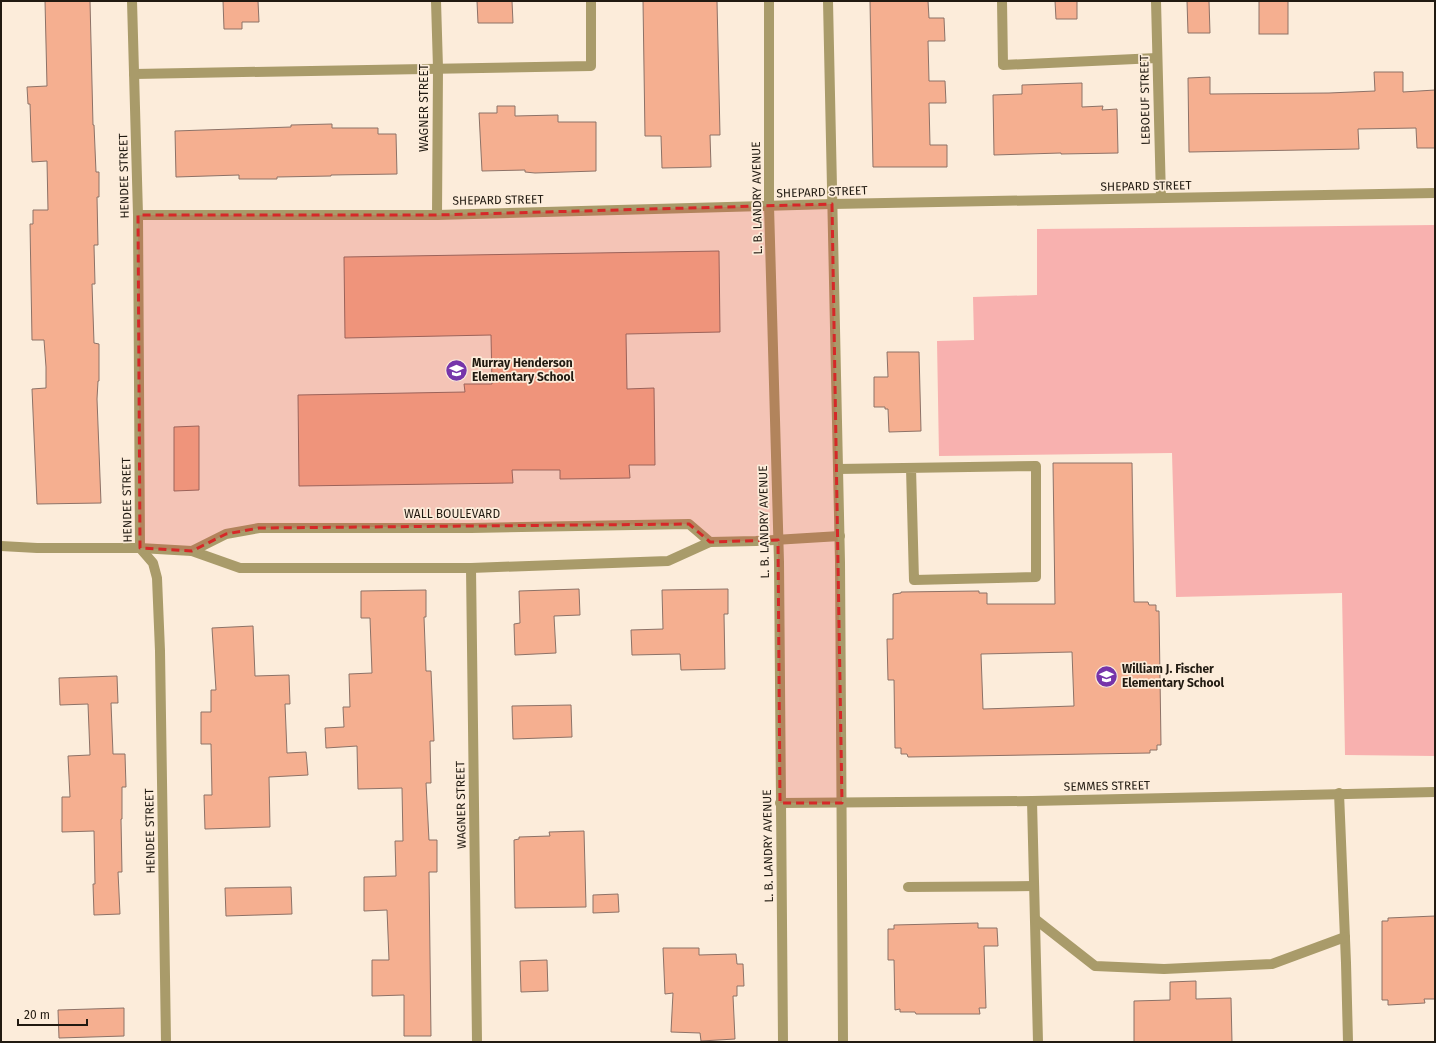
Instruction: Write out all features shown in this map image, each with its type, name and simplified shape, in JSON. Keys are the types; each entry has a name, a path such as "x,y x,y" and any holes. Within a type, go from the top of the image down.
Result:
{"street":[{"name":"HENDEE STREET","path":"132,1 138,215 140,548 153,563 157,578 160,651 166,1042"},
{"name":"WAGNER STREET","path":"436,1 438,68 437,215"},
{"path":"134,74 591,66 591,1"},
{"name":"L. B. LANDRY AVENUE","path":"768,1 769,206 778,540 783,1042"},
{"path":"828,1 840,536 843,1042"},
{"path":"1002,1 1003,65 1157,58"},
{"name":"LEBOEUF STREET","path":"1156,1 1161,198"},
{"name":"SHEPARD STREET","path":"138,215 437,215 832,204 1435,193"},
{"path":"838,469 1036,466 1036,577 914,580 911,468"},
{"name":"WALL BOULEVARD","path":"192,551 226,534 259,528 471,528 689,524 710,542"},
{"name":"WALL BOULEVARD","path":"1,546 36,548 140,548 192,551 240,568 470,568 668,561 710,542 840,536"},
{"name":"WAGNER STREET","path":"470,568 477,1042"},
{"name":"SEMMES STREET","path":"780,803 1032,801 1435,792"},
{"path":"1339,793 1348,1042"},
{"path":"1032,801 1038,1042"},
{"path":"908,887 1034,886"},
{"path":"1035,919 1095,966 1164,969 1272,964 1345,937"}],"highlighted area":[{"path":"832,204 842,803 780,803 778,540 710,542 689,524 259,528 226,534 192,551 140,548 138,215 437,215"}],"shaded area":[{"path":"1435,225 1435,756 1345,755 1342,593 1176,597 1172,453 939,456 937,341 974,340 973,297 1037,295 1037,229"}],"building":[{"path":"45,1 90,1 93,125 96,172 99,172 99,197 97,197 98,245 94,245 95,284 92,284 94,343 99,344 99,381 97,399 101,503 37,504 32,389 46,388 46,367 44,340 32,340 30,224 33,224 33,210 48,210 47,161 32,162 30,104 28,104 27,87 47,86"},
{"path":"223,1 258,1 259,22 242,22 242,29 224,29"},
{"path":"477,1 512,1 513,23 478,23"},
{"path":"643,1 717,1 720,135 710,135 711,167 662,168 661,136 645,136"},
{"path":"870,1 928,1 929,18 944,18 945,41 928,41 929,81 945,81 946,103 929,103 930,145 947,145 947,167 873,167"},
{"path":"1055,1 1077,1 1077,19 1056,19"},
{"path":"1187,1 1209,1 1210,33 1188,33"},
{"path":"1259,1 1288,1 1288,34 1259,34"},
{"path":"1374,72 1403,72 1403,92 1435,90 1435,148 1417,148 1416,128 1358,129 1359,149 1189,152 1188,78 1210,77 1210,94 1329,93 1375,91"},
{"path":"1082,83 1082,107 1103,106 1102,110 1117,109 1118,153 994,155 993,95 1022,94 1022,85"},
{"path":"497,106 515,106 515,116 558,115 558,122 596,122 596,171 535,173 525,172 525,170 482,171 479,113 497,113"},
{"path":"332,124 332,128 378,128 378,134 396,134 397,174 277,177 277,179 239,179 239,175 176,177 175,131"},
{"path":"719,251 720,332 626,334 627,389 654,388 655,465 629,465 630,478 560,479 560,470 512,470 513,483 299,486 298,395 465,392 464,384 492,384 491,335 345,338 344,257"},
{"path":"887,352 919,352 921,431 889,432 888,409 885,409 885,407 874,407 874,377 888,377"},
{"path":"199,426 199,490 174,491 174,427"},
{"path":"1053,463 1132,463 1134,602 1148,602 1149,605 1156,605 1156,611 1159,611 1161,745 1157,745 1157,750 1150,750 1150,753 908,757 907,754 901,754 901,748 895,748 894,680 888,680 887,639 893,639 893,594 901,592 979,591 979,593 987,593 987,604 1055,604","holes":["1072,652 1074,706 983,709 981,654"]},
{"path":"579,589 580,615 554,616 556,653 515,655 514,624 520,623 519,591"},
{"path":"728,589 728,614 724,614 725,669 681,670 680,654 632,655 631,630 663,629 662,590"},
{"path":"426,590 426,617 424,617 426,671 431,671 434,741 430,741 431,783 426,783 429,840 437,840 437,872 429,872 431,1036 404,1036 404,995 372,996 372,960 389,960 387,910 364,911 364,877 396,876 395,841 403,841 402,788 358,789 357,746 326,748 325,728 344,727 343,707 350,707 349,674 372,673 370,618 361,618 361,591"},
{"path":"253,626 255,676 289,675 290,704 285,704 287,753 306,752 308,775 269,777 270,827 205,829 204,795 212,795 211,744 201,744 201,712 211,712 211,690 216,690 212,628"},
{"path":"117,676 118,703 111,703 113,754 125,754 126,787 122,787 122,872 118,872 120,914 94,915 94,831 62,832 62,797 70,797 68,756 90,755 88,704 60,705 59,678"},
{"path":"571,705 572,737 513,739 512,706"},
{"path":"584,831 586,907 515,908 514,840 519,839 519,837 550,836 549,832"},
{"path":"291,887 292,914 226,916 225,888"},
{"path":"618,894 619,912 593,913 593,895"},
{"path":"1435,916 1435,999 1424,999 1425,1003 1388,1005 1388,1000 1382,1000 1382,921 1388,921 1388,918"},
{"path":"978,923 978,928 997,928 998,946 984,946 986,1008 979,1008 980,1014 916,1014 915,1012 900,1012 900,1009 895,1010 894,960 888,960 888,929 894,929 894,925"},
{"path":"663,948 699,948 699,955 736,954 737,964 743,964 744,986 737,986 737,996 733,996 735,1039 701,1041 700,1033 671,1032 673,993 665,994"},
{"path":"547,960 548,991 521,992 520,961"},
{"path":"1196,981 1196,999 1231,998 1232,1042 1134,1042 1134,1001 1170,1000 1170,982"},
{"path":"124,1008 124,1036 59,1038 58,1010"}],"place":[{"name":"Murray Henderson Elementary School","path":"457,370"},
{"name":"William J. Fischer Elementary School","path":"1106,676"}]}
